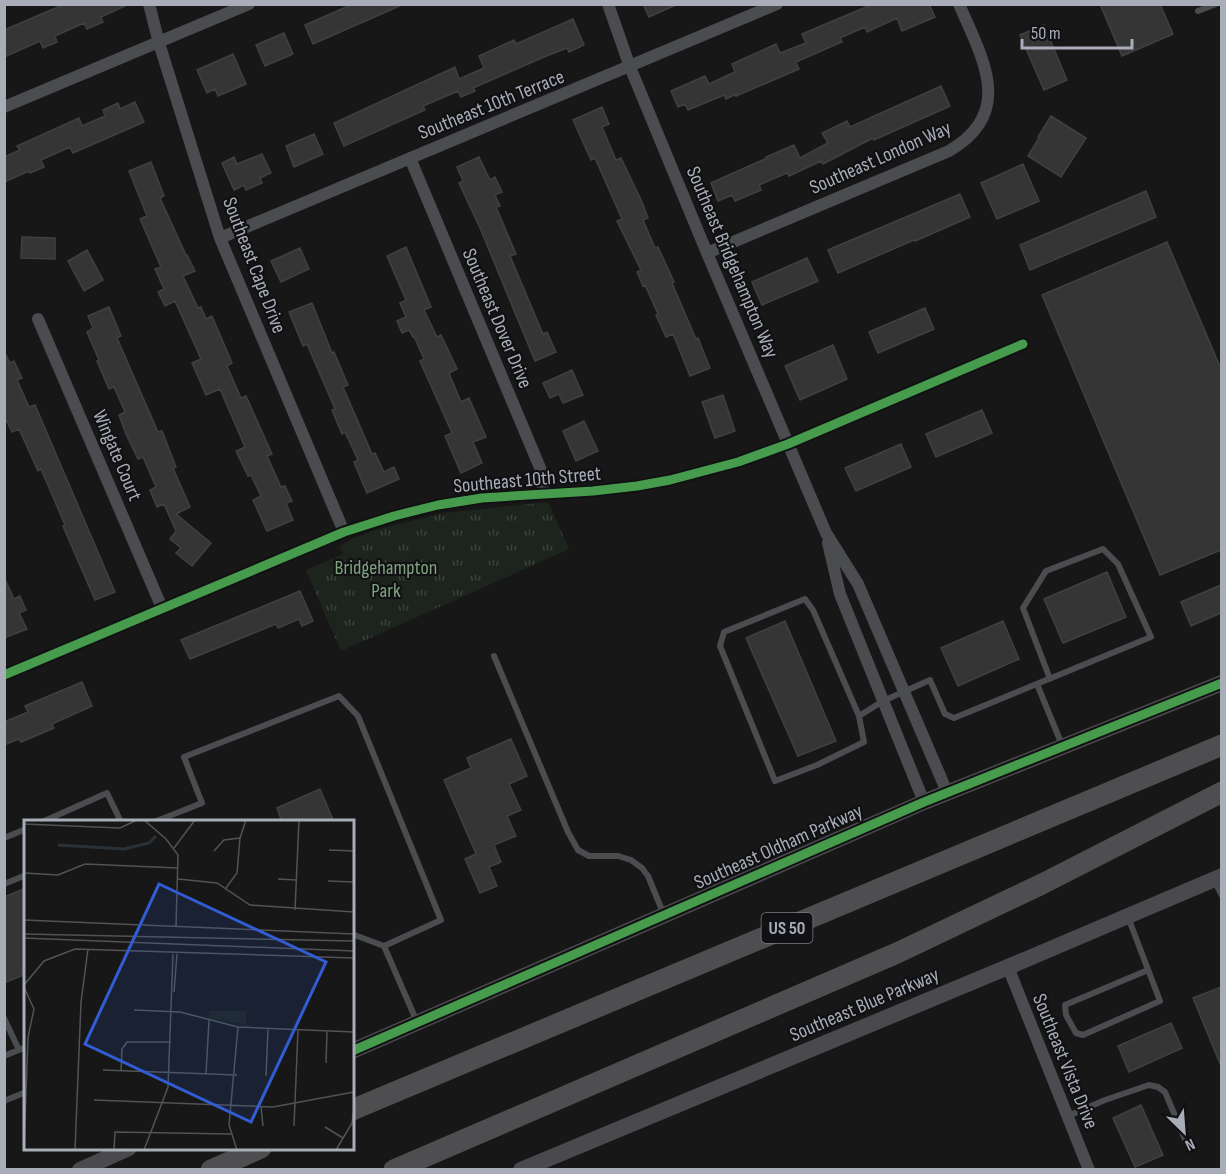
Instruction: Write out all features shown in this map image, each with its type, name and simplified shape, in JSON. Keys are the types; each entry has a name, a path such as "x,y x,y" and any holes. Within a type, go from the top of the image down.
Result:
{"highway":[{"name":"US 50","path":"354,1109 1221,745"},
{"path":"394,1170 897,953 1042,884 1221,792"},
{"path":"211,1170 259,1150"}],"street":[{"name":"Southeast Cape Drive","path":"149,4 220,238 344,532"},
{"path":"4,107 249,4"},
{"name":"Southeast Bridgehampton Way","path":"608,4 630,67 826,533 858,584 947,792"},
{"name":"Southeast 10th Terrace","path":"220,238 777,4"},
{"name":"Southeast London Way","path":"707,253 949,151 963,143 976,129 986,110 990,89 982,57 959,4"},
{"name":"Southeast Dover Drive","path":"410,158 541,470 543,494"},
{"name":"Wingate Court","path":"38,318 162,608"},
{"name":"Southeast 10th Street","path":"4,675 344,532 438,505 482,498 593,492 670,480 738,462 788,444 1023,344"},
{"name":"Southeast Bridgehampton Way","path":"826,533 840,594 924,802"},
{"name":"Southeast Oldham Parkway","path":"354,1050 947,792 1221,684"},
{"name":"Southeast Blue Parkway","path":"521,1170 1218,878"},
{"name":"Southeast Vista Drive","path":"1008,967 1089,1170"},
{"path":"80,1170 127,1150"}],"lane":[{"path":"1198,11 1216,4"},
{"path":"859,716 883,700 930,680 945,714 954,718 1050,679 1151,637 1118,564 1102,549 1046,571 1023,608 1050,679"},
{"path":"806,598 859,716 864,742 817,765 775,780 720,646 724,632 806,598"},
{"path":"494,656 568,832 578,850 589,856 618,856 631,860 642,868 648,876 664,915"},
{"path":"1037,684 1062,747"},
{"path":"169,819 202,803 184,757 339,696 358,716 441,920 384,946 354,935"},
{"path":"46,820 107,793 120,820"},
{"path":"4,838 24,830"},
{"path":"4,884 24,876"},
{"path":"1218,878 1221,896"},
{"path":"1128,916 1160,1001 1083,1035 1076,1033 1066,1015 1065,1005 1148,970"},
{"path":"384,946 417,1023"},
{"path":"4,1018 22,1049 4,1056"},
{"path":"1067,1116 1149,1085 1158,1087 1165,1092 1187,1144"},
{"path":"4,1101 24,1093"}],"green space":[{"name":"Bridgehampton Park","path":"548,502 569,549 341,651 306,570 343,554 340,546 354,538 379,529 444,513"}],"building":[{"path":"65,4 129,4 101,17 103,22 87,29 84,23 55,36 57,42 43,48 40,41 4,57 4,30"},
{"path":"353,4 404,4 313,44 305,25"},
{"path":"643,4 678,4 649,17"},
{"path":"873,4 929,4 935,17 902,31 897,18 867,32 865,27 840,38 842,42 796,62 799,69 736,96 736,94 726,99 724,95 688,110 685,104 678,107 671,91 705,76 709,84 735,72 732,64 776,44 780,53 806,43 802,34"},
{"path":"1100,4 1160,4 1173,34 1122,56"},
{"path":"573,19 584,45 569,52 567,48 544,57 473,88 475,91 461,97 458,91 423,106 425,110 344,146 334,123 455,67 459,79 484,68 479,56 514,40 516,44"},
{"path":"1044,25 1067,80 1044,90 1020,35"},
{"path":"284,33 293,54 265,66 256,45"},
{"path":"233,54 246,84 218,96 215,89 207,93 197,70"},
{"path":"941,86 950,106 874,140 873,138 823,164 821,161 789,176 787,173 759,185 761,190 735,201 732,195 718,201 711,183 794,145 800,158 828,143 822,133 847,121 850,127"},
{"path":"135,102 144,122 73,153 70,147 41,160 44,167 4,182 4,157 20,150 17,146 79,118 82,126 105,116 103,110 118,103 120,109"},
{"path":"602,107 609,124 602,127 616,160 621,158 642,202 648,218 643,220 674,282 672,283 710,368 690,376 673,334 666,337 656,315 658,314 637,272 641,270 617,221 622,219 595,158 591,160 573,120"},
{"path":"1051,116 1086,138 1061,177 1028,156"},
{"path":"314,134 323,154 294,167 286,146"},
{"path":"262,154 271,173 260,178 262,183 246,190 244,185 234,190 222,163 234,157 237,164"},
{"path":"479,157 490,180 495,177 502,192 495,195 500,206 496,207 516,254 510,256 543,334 547,332 556,352 535,361 459,183 463,181 457,167"},
{"path":"151,162 164,196 160,198 195,271 183,276 198,308 201,307 206,319 212,316 232,363 227,366 241,398 246,396 272,454 267,456 281,487 285,486 292,501 286,503 293,520 267,531 253,500 261,496 236,451 245,447 220,389 206,395 192,363 201,359 175,301 165,306 158,292 164,289 155,269 161,267 140,219 147,216 129,171"},
{"path":"1023,164 1039,201 997,219 981,183"},
{"path":"1146,191 1156,217 1030,270 1020,245"},
{"path":"960,194 970,217 838,273 828,250"},
{"path":"22,237 55,238 55,259 21,258"},
{"path":"1167,242 1221,369 1221,550 1160,575 1042,295"},
{"path":"406,247 431,307 424,310 437,337 441,335 457,369 449,373 461,402 469,398 486,437 473,442 482,463 461,473 445,436 452,433 420,361 424,359 414,336 409,330 402,333 397,321 406,317 400,303 406,300 387,256"},
{"path":"300,248 309,269 281,282 271,261"},
{"path":"87,250 103,280 84,291 68,261"},
{"path":"807,258 818,281 762,305 752,282"},
{"path":"312,303 348,385 343,387 372,454 375,453 384,472 394,467 399,479 367,493 354,462 358,460 345,432 342,434 332,410 335,409 307,344 303,346 289,312"},
{"path":"109,307 121,336 117,338 158,432 162,431 176,467 173,468 190,507 176,514 211,543 192,566 176,553 181,548 170,539 176,531 164,504 157,507 150,490 156,487 143,457 138,459 126,434 119,415 125,412 114,387 109,389 87,332 93,328 88,316"},
{"path":"925,308 934,329 878,353 869,332"},
{"path":"833,345 847,379 800,400 785,366"},
{"path":"4,351 10,363 14,361 22,378 17,380 29,407 35,405 115,592 95,600 41,469 38,471 19,429 12,432 4,415"},
{"path":"572,370 583,395 563,403 559,394 550,398 543,383"},
{"path":"723,395 735,431 715,438 702,402"},
{"path":"982,410 992,433 936,457 926,434"},
{"path":"584,421 598,451 576,461 563,431"},
{"path":"901,444 911,467 856,491 845,468"},
{"path":"1107,572 1126,617 1063,643 1044,599"},
{"path":"4,577 14,599 20,596 26,610 19,613 27,629 4,638"},
{"path":"1221,585 1221,613 1191,626 1181,602"},
{"path":"300,591 313,621 302,626 299,619 278,628 276,624 190,659 181,640"},
{"path":"785,621 836,741 798,756 746,638"},
{"path":"1003,621 1019,659 958,686 941,648"},
{"path":"82,682 92,706 52,724 54,728 21,742 19,739 4,745 4,722 28,712 25,706"},
{"path":"511,739 527,776 509,784 521,810 507,816 516,836 494,845 501,862 489,867 497,886 480,893 465,859 476,854 444,780 471,768 467,758"},
{"path":"320,789 333,820 281,820 277,808"},
{"path":"24,889 24,975 4,983 4,897"},
{"path":"1221,987 1221,1066 1193,998"},
{"path":"1171,1023 1182,1048 1129,1072 1118,1046"},
{"path":"1141,1105 1163,1155 1135,1167 1113,1118"}],"cycle path":[{"path":"4,675 344,532 438,505 482,498 637,486 738,462 788,444 1023,344"},
{"path":"354,1050 924,802 1222,683"}]}
